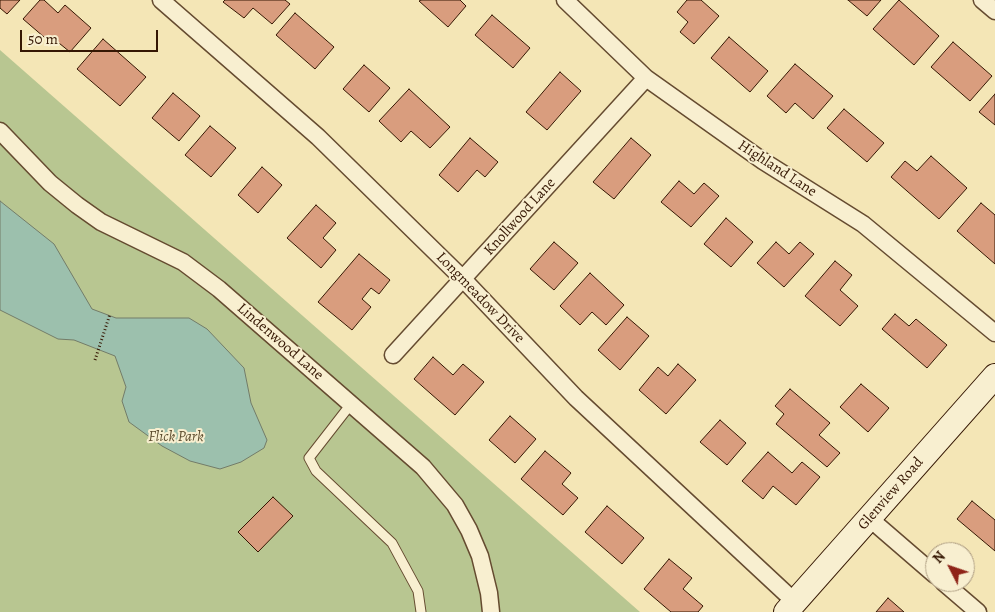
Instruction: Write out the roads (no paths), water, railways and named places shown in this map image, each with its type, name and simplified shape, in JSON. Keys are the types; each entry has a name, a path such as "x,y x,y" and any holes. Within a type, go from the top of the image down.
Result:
{"main road":[{"name":"Glenview Road","path":"791,607 995,376"}],"street":[{"name":"Longmeadow Drive","path":"161,0 318,137 463,279 576,398 791,607"},
{"name":"Highland Lane","path":"565,0 646,78 763,161 863,224 995,333"},
{"path":"982,0 995,11"},
{"name":"Knollwood Lane","path":"393,355 646,78"},
{"name":"Lindenwood Lane","path":"0,131 50,183 77,205 101,222 153,247 200,274 227,295 423,467 455,505 469,530 480,556 489,593 491,612"},
{"path":"869,518 925,566"},
{"path":"955,592 978,612"}],"lane":[{"path":"351,404 309,458 316,471 392,543 418,590 421,612"}],"park label":[{"name":"Flick Park","path":"176,437"}]}
